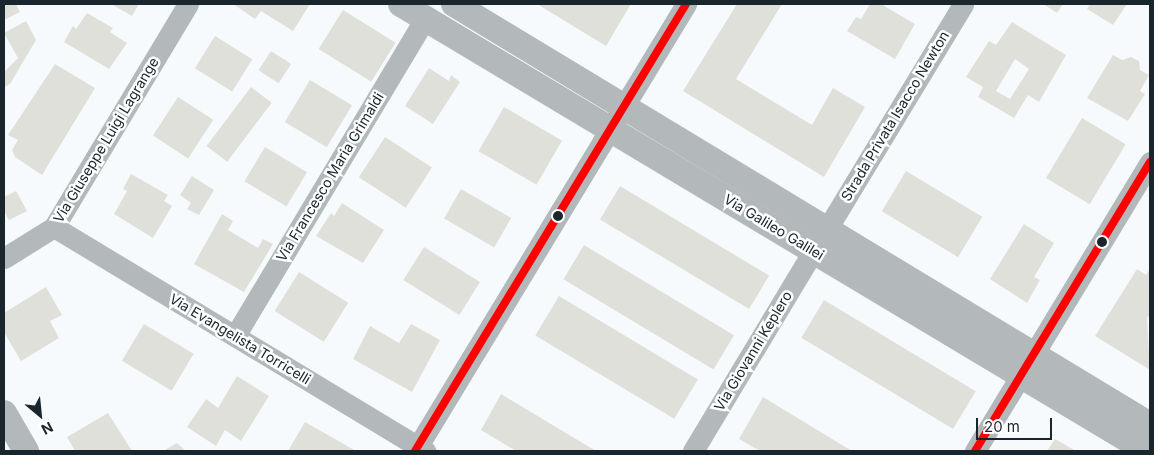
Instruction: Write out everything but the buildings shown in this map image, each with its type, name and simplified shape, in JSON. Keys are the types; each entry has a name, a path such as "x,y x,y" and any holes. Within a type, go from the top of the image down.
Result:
{"street":[{"name":"Via Giuseppe Luigi Lagrange","path":"4,258 54,227 188,4"},
{"name":"Via Galileo Galilei","path":"401,4 813,251 1027,365 1150,425"},
{"name":"Via Galileo Galilei","path":"454,4 827,229 1027,365 1147,451"},
{"path":"420,450 686,4"},
{"name":"Strada Privata Isacco Newton","path":"827,229 963,4"},
{"name":"Via Francesco Maria Grimaldi","path":"235,336 425,18"},
{"path":"975,451 1150,162"},
{"name":"Via Evangelista Torricelli","path":"54,227 420,450"},
{"name":"Via Giovanni Keplero","path":"693,451 813,251"},
{"path":"4,413 26,451"}],"transit line":[{"path":"415,451 686,4"},
{"path":"975,451 1150,162"}]}
